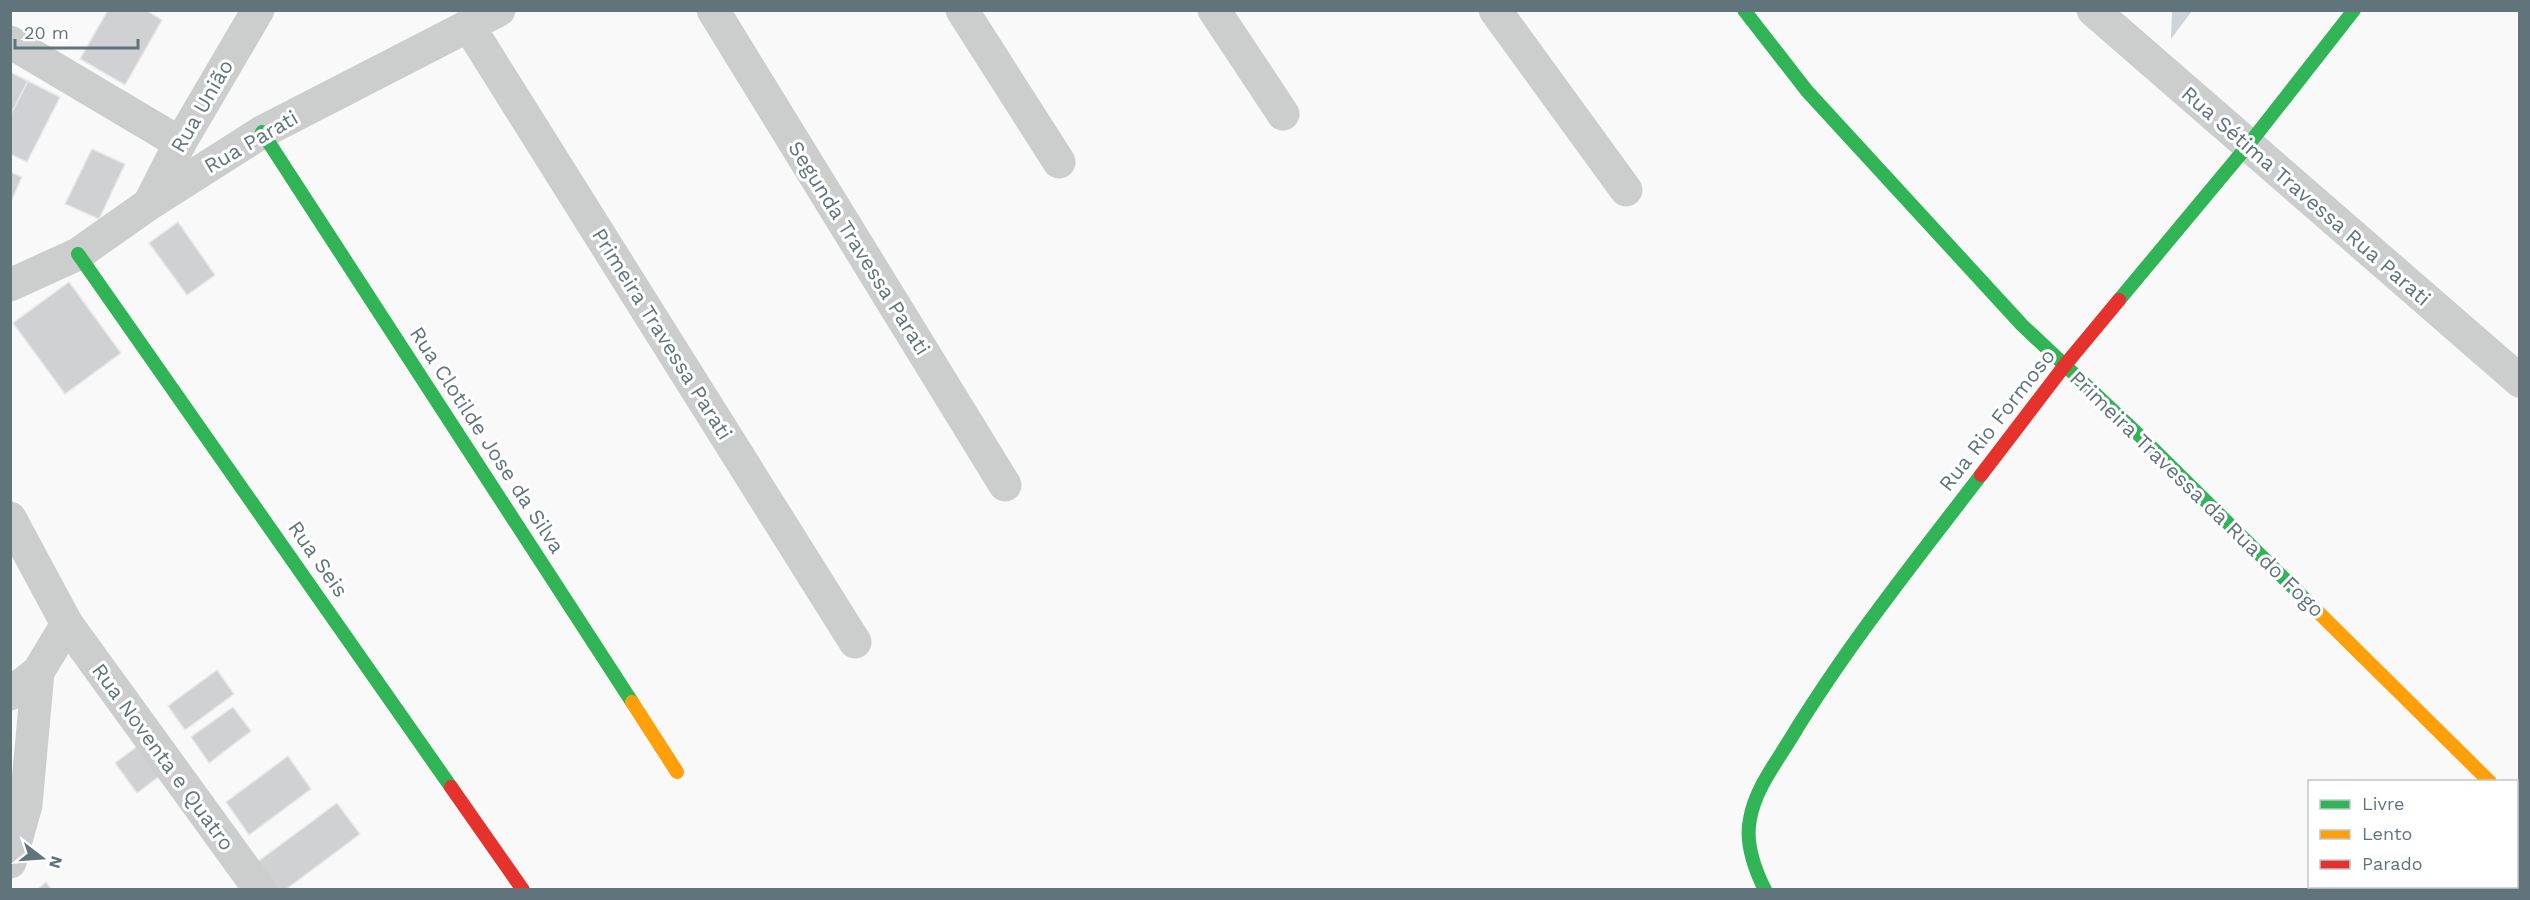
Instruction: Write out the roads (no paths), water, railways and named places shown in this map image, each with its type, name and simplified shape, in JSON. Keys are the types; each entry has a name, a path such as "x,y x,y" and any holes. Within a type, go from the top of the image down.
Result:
{"street":[{"name":"Rua União","path":"149,204 180,143 258,10"},
{"name":"Rua Parati","path":"10,285 78,254 149,204 262,132 499,10"},
{"name":"Segunda Travessa Parati","path":"713,10 1005,485"},
{"path":"962,10 1059,162"},
{"path":"1214,10 1283,114"},
{"path":"1495,10 1626,190"},
{"name":"Primeira Travessa da Rua do Fogo","path":"1743,10 1807,92 2022,325 2138,434 2488,780"},
{"name":"Rua Sétima Travessa Rua Parati","path":"2093,10 2137,51 2249,144 2520,381"},
{"name":"Rua Rio Formoso","path":"1765,890 1751,848 1749,824 1761,787 1803,718 1878,609 2065,365 2249,144 2354,10"},
{"name":"Primeira Travessa Parati","path":"468,26 855,642"},
{"path":"10,42 180,143"},
{"name":"Rua Clotilde Jose da Silva","path":"262,132 676,772"},
{"name":"Rua Seis","path":"78,254 523,890"},
{"name":"Rua Noventa e Quatro","path":"10,518 67,624 260,890"},
{"path":"10,694 38,672 67,624"},
{"path":"10,862 26,806 38,672"}]}
